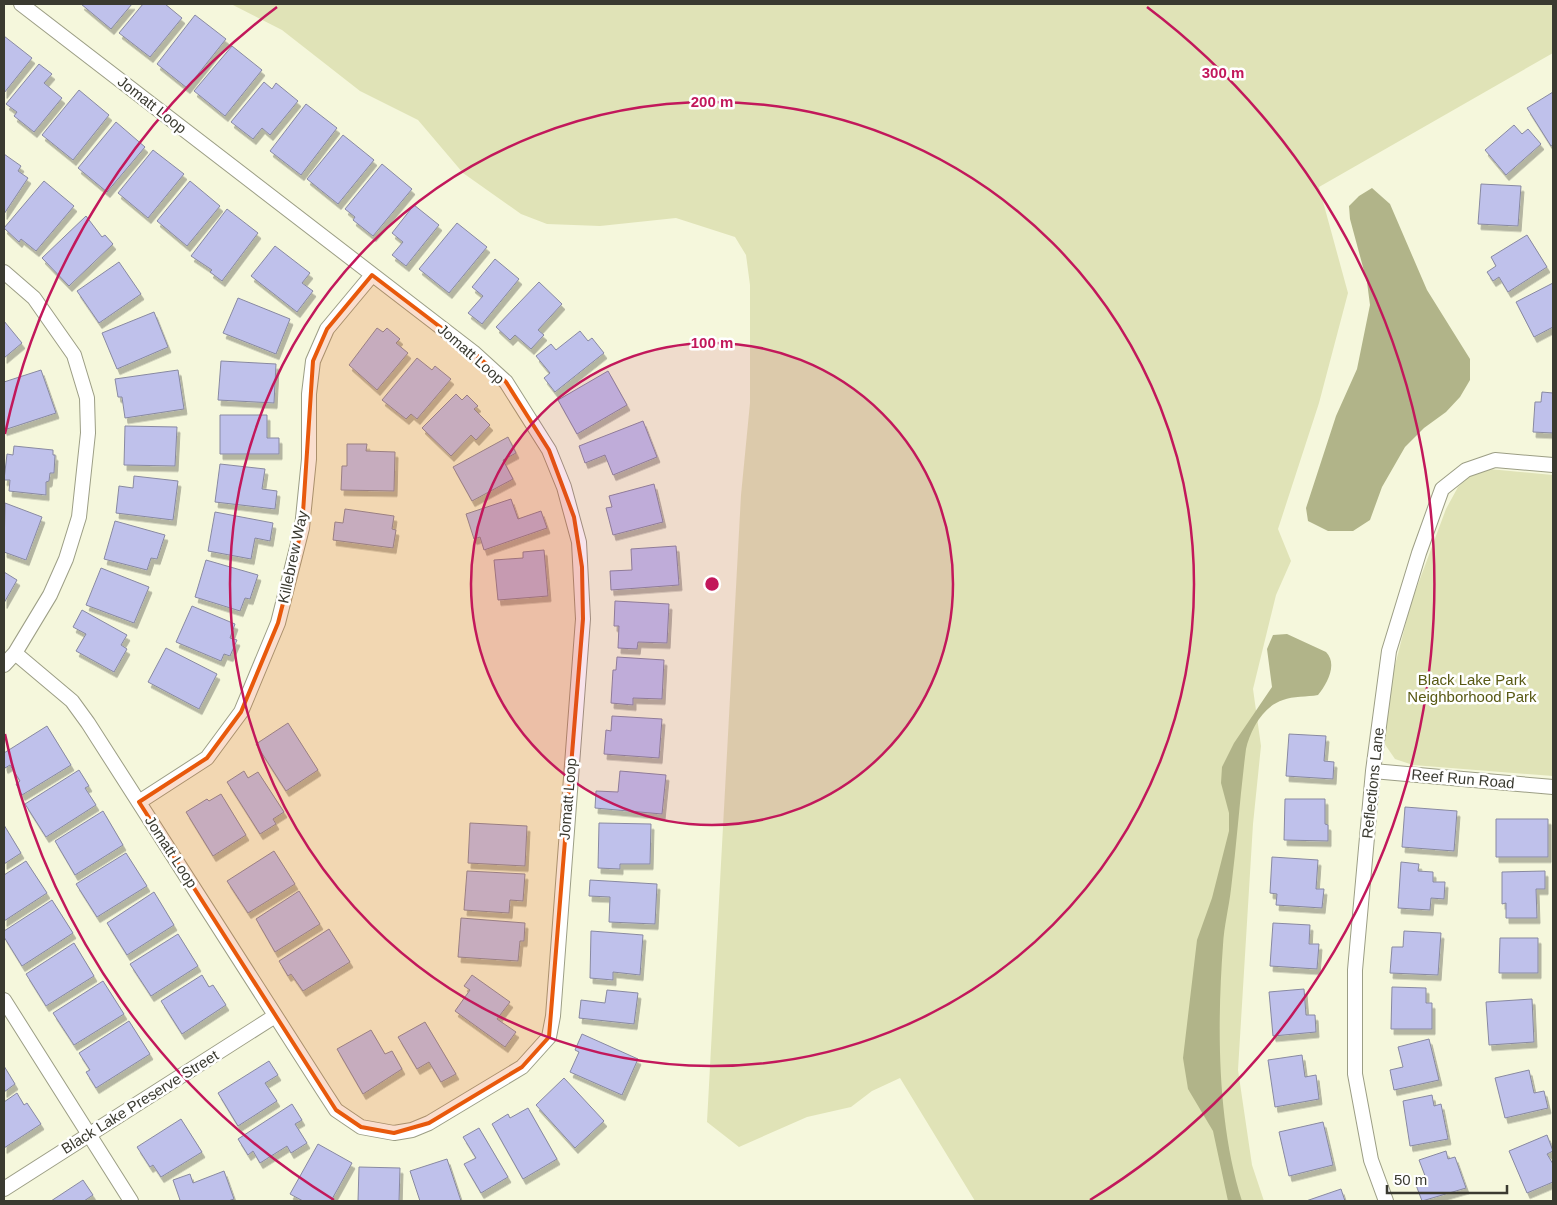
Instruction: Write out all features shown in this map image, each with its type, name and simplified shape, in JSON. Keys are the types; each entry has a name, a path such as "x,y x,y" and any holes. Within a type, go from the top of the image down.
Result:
{"street":[{"name":"Jomatt Loop","path":"15,653 72,701 139,802 336,1110 361,1127 394,1133 412,1130 429,1123 522,1067 549,1037 554,1016 583,619 582,567 574,517 549,450 506,382 473,352 21,4"},
{"path":"4,272 34,298 74,355 87,398 88,433 79,516 66,559 50,595 15,653 4,665"},
{"name":"Killebrew Way","path":"139,802 206,758 241,712 278,623 302,528 309,459 309,394 313,361 327,329 372,275"},
{"name":"Reflections Lane","path":"1386,1201 1371,1160 1355,1074 1355,970 1373,771 1389,651 1419,553 1442,490 1466,470 1495,460 1553,465"},
{"name":"Reef Run Road","path":"1373,771 1553,787"},
{"path":"4,1000 131,1201"},
{"name":"Black Lake Preserve Street","path":"4,1189 275,1016"}],"highlighted area":[{"path":"372,275 473,352 506,382 549,450 574,517 582,567 583,619 549,1037 522,1067 429,1123 394,1133 361,1127 336,1110 139,802 207,758 241,712 278,623 302,528 313,361 327,329"}],"green space":[{"path":"231,4 1553,4 1553,53 1319,187 1348,293 1319,403 1278,529 1291,561 1276,595 1253,689 1261,746 1253,824 1238,1070 1252,1165 1264,1201 975,1201 900,1078 872,1091 851,1107 807,1117 739,1147 707,1122 741,495 750,403 750,285 746,255 735,237 676,218 600,226 547,224 521,214 463,173 418,120 360,91 282,30"},
{"name":"Black Lake Park Neighborhood Park","path":"1489,469 1553,475 1553,776 1413,765 1395,759 1384,743 1392,677 1411,603 1446,509 1458,487 1470,476"}],"shaded area":[{"path":"1372,188 1390,204 1427,290 1470,359 1470,380 1460,397 1446,412 1424,428 1405,447 1382,487 1370,520 1353,531 1328,531 1308,521 1306,508 1336,416 1357,369 1370,305 1367,282 1350,219 1349,206 1359,196"},
{"path":"1287,634 1326,652 1331,662 1331,668 1328,680 1318,695 1287,699 1269,708 1254,727 1246,749 1221,976 1220,1041 1223,1107 1234,1171 1242,1201 1228,1201 1213,1131 1188,1089 1183,1058 1197,940 1212,898 1229,831 1229,813 1221,783 1222,767 1234,743 1272,687 1267,649 1273,635"}],"building":[{"path":"81,4 132,4 111,29"},
{"path":"143,4 165,4 182,18 150,57 119,33"},
{"path":"195,15 226,39 187,88 157,64"},
{"path":"4,36 32,58 4,93"},
{"path":"232,46 262,70 225,116 194,91"},
{"path":"39,64 52,74 44,83 62,98 34,132 14,116 17,112 6,104"},
{"path":"264,82 272,89 276,83 298,101 270,135 262,128 253,139 231,122"},
{"path":"79,90 109,115 73,160 42,135"},
{"path":"1553,92 1553,145 1551,146 1527,108"},
{"path":"306,104 337,128 301,175 270,151"},
{"path":"116,122 145,147 107,192 78,168"},
{"path":"1514,125 1522,134 1528,129 1541,144 1506,175 1485,150"},
{"path":"343,135 374,160 338,204 307,179"},
{"path":"153,150 184,174 148,218 118,193"},
{"path":"4,154 21,166 18,171 28,178 4,214"},
{"path":"382,164 412,189 373,236 353,220 355,217 345,209"},
{"path":"44,181 74,206 36,251 21,239 19,242 4,228"},
{"path":"190,181 220,206 187,246 157,221"},
{"path":"1481,184 1521,186 1518,226 1478,224"},
{"path":"414,205 439,225 406,266 392,255 403,242 392,233"},
{"path":"227,209 258,233 222,281 210,272 212,270 191,256"},
{"path":"86,216 102,237 105,235 113,244 69,286 42,258"},
{"path":"457,223 487,247 449,293 419,269"},
{"path":"1527,235 1547,267 1508,292 1499,277 1493,281 1487,272 1496,266 1491,257"},
{"path":"275,246 310,273 302,283 313,291 297,312 251,276"},
{"path":"495,259 519,279 482,324 468,313 483,296 472,287"},
{"path":"119,262 141,294 99,323 77,291"},
{"path":"539,282 562,304 538,330 544,335 531,349 515,335 510,340 496,327"},
{"path":"1553,283 1553,327 1534,337 1516,302"},
{"path":"238,298 290,319 276,354 223,333"},
{"path":"154,312 168,347 117,369 102,333"},
{"path":"4,321 22,343 4,358"},
{"path":"377,328 383,332 387,328 400,339 396,343 408,353 377,390 349,365"},
{"path":"580,331 588,341 592,338 604,353 555,392 544,378 550,373 536,356 551,344 556,350"},
{"path":"417,358 432,370 435,366 451,379 417,419 411,414 406,419 382,400"},
{"path":"221,361 276,364 274,403 218,400"},
{"path":"41,370 56,413 4,430 4,382"},
{"path":"178,370 184,409 125,418 122,397 118,397 115,379"},
{"path":"608,371 627,405 577,434 558,400"},
{"path":"1542,392 1553,393 1553,433 1533,432 1535,402 1541,402"},
{"path":"456,394 462,400 467,395 478,406 474,409 490,425 476,440 471,435 451,456 422,428"},
{"path":"220,415 267,415 267,438 279,438 279,454 220,454"},
{"path":"643,421 657,457 613,475 605,455 585,463 579,446"},
{"path":"125,426 177,427 175,466 124,465"},
{"path":"508,437 516,453 503,460 513,479 472,501 453,467"},
{"path":"347,444 367,444 366,451 395,452 394,491 341,490 342,466 347,466"},
{"path":"14,446 53,450 53,455 55,455 54,473 50,473 49,481 46,482 46,495 9,491 10,480 4,480 7,454 13,455"},
{"path":"220,464 265,469 262,489 277,491 275,509 215,502"},
{"path":"134,476 178,481 173,520 116,513 119,486 133,488"},
{"path":"654,484 663,522 613,535 606,508 612,507 609,496"},
{"path":"511,499 518,519 541,511 547,528 484,550 480,537 474,539 466,514"},
{"path":"5,503 42,517 26,560 4,552"},
{"path":"345,509 394,516 392,529 396,530 393,548 333,540 335,522 343,523"},
{"path":"215,512 273,523 270,541 255,538 251,559 208,551"},
{"path":"115,521 165,535 157,559 151,558 147,570 104,559"},
{"path":"676,546 679,585 611,590 610,571 632,570 631,549"},
{"path":"544,550 548,596 498,600 494,560 523,558 523,552"},
{"path":"206,560 258,575 250,599 245,598 240,611 195,597"},
{"path":"101,568 149,587 134,623 86,605"},
{"path":"4,572 17,580 4,603"},
{"path":"615,601 669,604 667,643 638,642 637,649 618,648 619,626 614,626"},
{"path":"192,606 235,624 230,638 237,640 230,656 224,654 221,661 176,642"},
{"path":"82,610 127,635 121,645 127,649 114,672 76,651 86,634 73,627"},
{"path":"166,648 217,674 199,709 148,682"},
{"path":"617,657 664,660 662,699 633,698 633,705 611,703 613,670 616,670"},
{"path":"612,716 662,719 659,758 604,754 606,730 611,731"},
{"path":"288,723 318,770 286,791 256,744"},
{"path":"47,726 71,765 22,795 16,784 20,781 10,765 5,768 4,753"},
{"path":"1289,734 1326,736 1324,761 1334,762 1333,779 1286,776"},
{"path":"79,770 89,786 85,788 96,805 46,837 25,804"},
{"path":"244,771 248,778 258,772 284,812 273,819 276,824 260,834 227,782"},
{"path":"620,771 666,775 662,814 595,808 596,791 618,792"},
{"path":"221,794 246,835 213,856 186,812 207,799 209,801"},
{"path":"1285,799 1325,799 1325,824 1328,825 1328,841 1284,840"},
{"path":"1405,807 1457,811 1454,851 1402,847"},
{"path":"103,811 123,845 75,875 55,841"},
{"path":"1496,819 1548,819 1548,857 1496,857"},
{"path":"470,823 527,826 525,866 468,863"},
{"path":"599,823 651,824 650,864 620,864 620,869 598,868"},
{"path":"4,825 21,853 4,864"},
{"path":"274,851 295,884 248,913 227,881"},
{"path":"126,853 147,886 97,917 76,884"},
{"path":"1272,857 1318,860 1316,889 1324,889 1322,908 1276,905 1277,894 1270,893"},
{"path":"26,861 47,893 4,921 4,875"},
{"path":"1401,862 1419,864 1418,871 1433,872 1433,882 1445,882 1444,899 1431,898 1430,910 1398,908"},
{"path":"467,871 525,874 523,901 510,900 509,913 464,910"},
{"path":"1545,871 1545,889 1536,889 1537,918 1506,918 1506,903 1502,904 1502,872"},
{"path":"590,880 657,884 655,924 609,922 610,897 589,896"},
{"path":"299,891 320,924 275,952 256,919"},
{"path":"154,892 174,925 127,955 107,923"},
{"path":"52,900 73,933 22,966 4,937 4,931"},
{"path":"461,918 525,923 524,941 520,941 518,961 458,957"},
{"path":"1273,923 1310,925 1309,944 1319,944 1317,969 1270,966"},
{"path":"329,929 350,962 303,991 291,974 288,976 279,961"},
{"path":"591,931 643,935 640,975 613,972 613,980 590,978"},
{"path":"1404,931 1441,933 1438,975 1390,973 1392,947 1403,947"},
{"path":"178,934 198,966 151,996 130,964"},
{"path":"1500,938 1538,938 1538,973 1499,973"},
{"path":"74,943 94,976 46,1006 26,974"},
{"path":"202,975 209,987 213,985 226,1005 182,1034 161,1001"},
{"path":"472,975 510,1002 497,1019 516,1032 505,1047 455,1011 470,990 464,986"},
{"path":"103,981 124,1014 74,1045 53,1013"},
{"path":"1392,987 1426,988 1426,1003 1432,1003 1432,1029 1391,1029"},
{"path":"1304,989 1306,1015 1315,1015 1316,1032 1273,1036 1269,992"},
{"path":"607,990 638,993 634,1024 579,1018 581,1000 605,1003"},
{"path":"1532,999 1534,1042 1489,1045 1486,1002"},
{"path":"129,1021 150,1054 96,1088 86,1072 90,1070 79,1053"},
{"path":"425,1022 456,1074 441,1082 429,1062 417,1069 398,1037"},
{"path":"371,1030 385,1054 392,1051 402,1069 363,1094 337,1049"},
{"path":"582,1034 638,1059 622,1095 570,1072 579,1052 575,1050"},
{"path":"1429,1039 1439,1080 1394,1090 1390,1070 1403,1067 1398,1047"},
{"path":"1302,1055 1305,1077 1316,1075 1319,1099 1275,1107 1268,1060"},
{"path":"269,1061 278,1075 265,1083 277,1101 238,1126 218,1093"},
{"path":"4,1066 15,1084 4,1092"},
{"path":"1529,1070 1534,1093 1544,1091 1548,1108 1505,1118 1495,1078"},
{"path":"564,1078 604,1121 575,1148 536,1105"},
{"path":"17,1093 24,1105 27,1103 41,1124 4,1148 4,1102"},
{"path":"1432,1095 1434,1106 1441,1104 1448,1139 1410,1146 1403,1101"},
{"path":"292,1104 302,1120 295,1124 307,1143 291,1153 287,1146 260,1163 253,1151 248,1155 238,1139"},
{"path":"528,1108 557,1159 523,1179 492,1124 508,1114 510,1118"},
{"path":"181,1119 202,1152 161,1177 153,1165 150,1167 137,1147"},
{"path":"1323,1122 1333,1165 1289,1176 1279,1132"},
{"path":"479,1128 508,1177 481,1193 464,1164 476,1158 463,1137"},
{"path":"1547,1135 1553,1151 1547,1154 1553,1164 1553,1182 1527,1193 1509,1151"},
{"path":"318,1144 352,1163 331,1201 303,1201 290,1194"},
{"path":"1446,1151 1448,1159 1455,1157 1466,1188 1422,1201 1416,1185 1427,1181 1419,1160"},
{"path":"447,1159 461,1201 420,1201 410,1171"},
{"path":"359,1167 400,1168 399,1201 358,1201"},
{"path":"224,1171 234,1199 228,1201 178,1201 180,1200 173,1180 190,1174 193,1183"},
{"path":"83,1180 93,1195 84,1201 51,1201"},
{"path":"1341,1189 1345,1201 1306,1201"}]}
